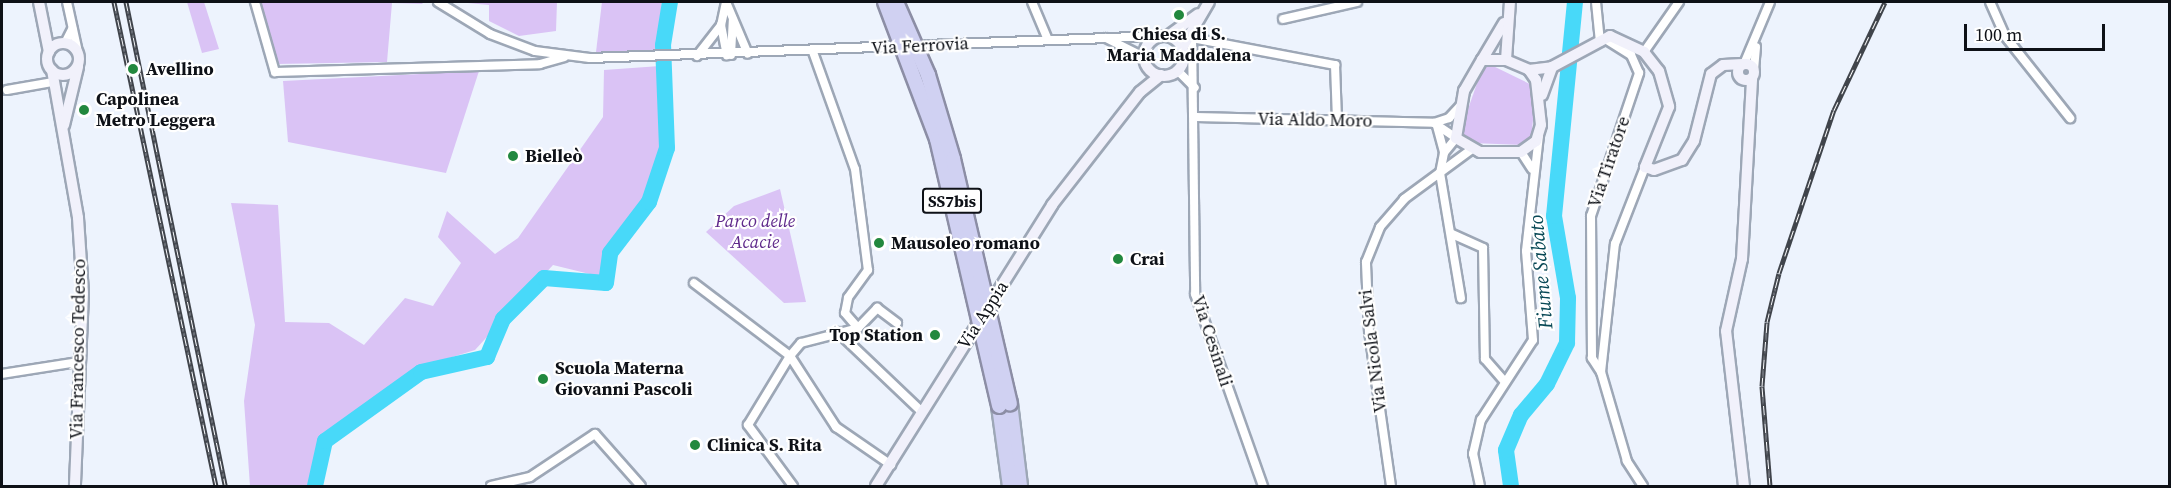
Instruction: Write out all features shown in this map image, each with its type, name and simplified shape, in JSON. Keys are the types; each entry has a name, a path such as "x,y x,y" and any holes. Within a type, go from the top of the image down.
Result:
{"highway":[{"name":"SS7bis","path":"885,2 937,139 1004,405 1010,486"},
{"name":"SS7bis","path":"896,2 928,75 953,159 1020,486"}],"street":[{"path":"39,2 45,31 57,46 78,57"},
{"path":"63,131 78,57 67,2"},
{"path":"255,2 274,72 540,64 569,55"},
{"path":"438,2 490,34 535,51 569,55"},
{"path":"726,2 748,54"},
{"path":"697,56 721,26 726,2"},
{"path":"1032,2 1048,40"},
{"path":"1145,60 1150,41 1164,36 1200,12 1209,2"},
{"path":"1283,19 1337,2 1358,2"},
{"path":"1506,60 1510,2"},
{"path":"1596,2 1602,40"},
{"path":"1644,52 1679,2"},
{"path":"1744,486 1726,331 1742,259 1747,110 1745,72 1770,2"},
{"path":"1990,2 2006,36 2070,118"},
{"path":"1105,37 1145,60 1161,75 1177,70 1187,51 1193,26 1200,12"},
{"path":"1461,298 1440,173 1444,153 1456,138 1461,105 1482,60 1509,15"},
{"path":"729,55 733,16"},
{"path":"57,46 72,25"},
{"path":"721,26 729,55"},
{"name":"Via Cesinali","path":"1193,26 1192,38 1187,51 1195,88 1196,117 1195,294 1263,486"},
{"path":"1164,36 1187,51"},
{"name":"Via Ferrovia","path":"569,55 680,57 1164,36"},
{"path":"1482,60 1506,60 1529,70 1552,67 1602,40 1620,37 1644,52 1659,71 1669,107 1645,167 1664,170 1682,160 1694,141 1708,81 1723,65 1745,72"},
{"path":"1192,38 1335,65 1337,120"},
{"name":"Via Tiratore","path":"1602,40 1631,55 1639,73 1591,216 1592,358 1601,372 1627,461 1642,486"},
{"name":"Via Francesco Tedesco","path":"57,46 52,70 53,82 78,218 83,293 78,362 75,486"},
{"path":"813,52 855,169 868,270 848,298 845,313 858,328"},
{"path":"52,70 67,74 78,57"},
{"name":"Via Appia","path":"1140,92 1145,60"},
{"path":"1480,486 1475,439 1487,405 1533,340 1526,251 1532,169 1539,132 1542,95 1552,67"},
{"path":"1177,70 1195,88"},
{"path":"1529,70 1542,95"},
{"name":"Via Appia","path":"876,486 1052,205 1140,92 1161,75"},
{"path":"7,90 53,82"},
{"path":"1434,123 1449,118 1461,105"},
{"name":"Via Aldo Moro","path":"1196,117 1434,123"},
{"path":"1434,123 1472,149 1521,152"},
{"path":"1434,123 1444,153"},
{"path":"1521,152 1539,132"},
{"name":"Via Nicola Salvi","path":"1391,486 1369,332 1366,262 1394,211 1472,149"},
{"path":"1521,152 1532,169"},
{"name":"Via Tiratore","path":"1601,372 1615,244 1645,167"},
{"path":"1452,234 1483,248 1485,359 1504,381"},
{"path":"694,283 790,356 837,427 891,465"},
{"path":"793,486 748,425 790,356 801,343 858,328 877,309 897,323"},
{"path":"838,332 904,401 922,412"},
{"path":"2,374 78,362"},
{"path":"491,486 530,477 595,434 641,486"}],"green space":[{"path":"187,2 204,2 219,49 202,53"},
{"path":"258,2 421,2 423,4 392,3 387,62 276,64"},
{"path":"457,2 557,2 556,31 519,36 489,21 489,5"},
{"path":"602,2 662,2 657,52 596,52"},
{"path":"1491,65 1536,87 1531,141 1523,145 1472,143 1459,135 1482,69"},
{"path":"660,66 663,146 647,198 607,251 602,277 553,265 475,350 420,367 325,438 313,486 250,486 244,401 255,325 231,203 278,205 285,322 329,323 364,345 405,298 433,306 461,263 438,237 447,211 495,254 518,238 603,117 604,70"},
{"path":"479,71 446,173 288,142 283,81"},
{"name":"Parco delle Acacie","path":"780,189 806,302 784,303 706,232 734,206"}],"waterway":[{"path":"315,486 325,441 421,372 487,357 503,319 544,278 606,283 610,253 649,202 667,148 663,45 670,2"},
{"name":"Fiume Sabato","path":"1511,486 1506,450 1521,415 1547,384 1567,343 1568,298 1554,216 1575,2"}],"railway":[{"path":"114,2 216,486"},
{"path":"126,2 225,486"},
{"path":"1770,486 1762,386 1767,322 1779,273 1834,110 1885,2"}],"place":[{"name":"Chiesa di S. Maria Maddalena","path":"1179,15"},
{"name":"Avellino","path":"133,69"},
{"name":"Capolinea Metro Leggera","path":"84,110"},
{"name":"Bielleò","path":"513,156"},
{"name":"Mausoleo romano","path":"879,243"},
{"name":"Crai","path":"1118,259"},
{"name":"Top Station","path":"935,335"},
{"name":"Scuola Materna Giovanni Pascoli","path":"543,379"},
{"name":"Clinica S. Rita","path":"695,445"}]}
